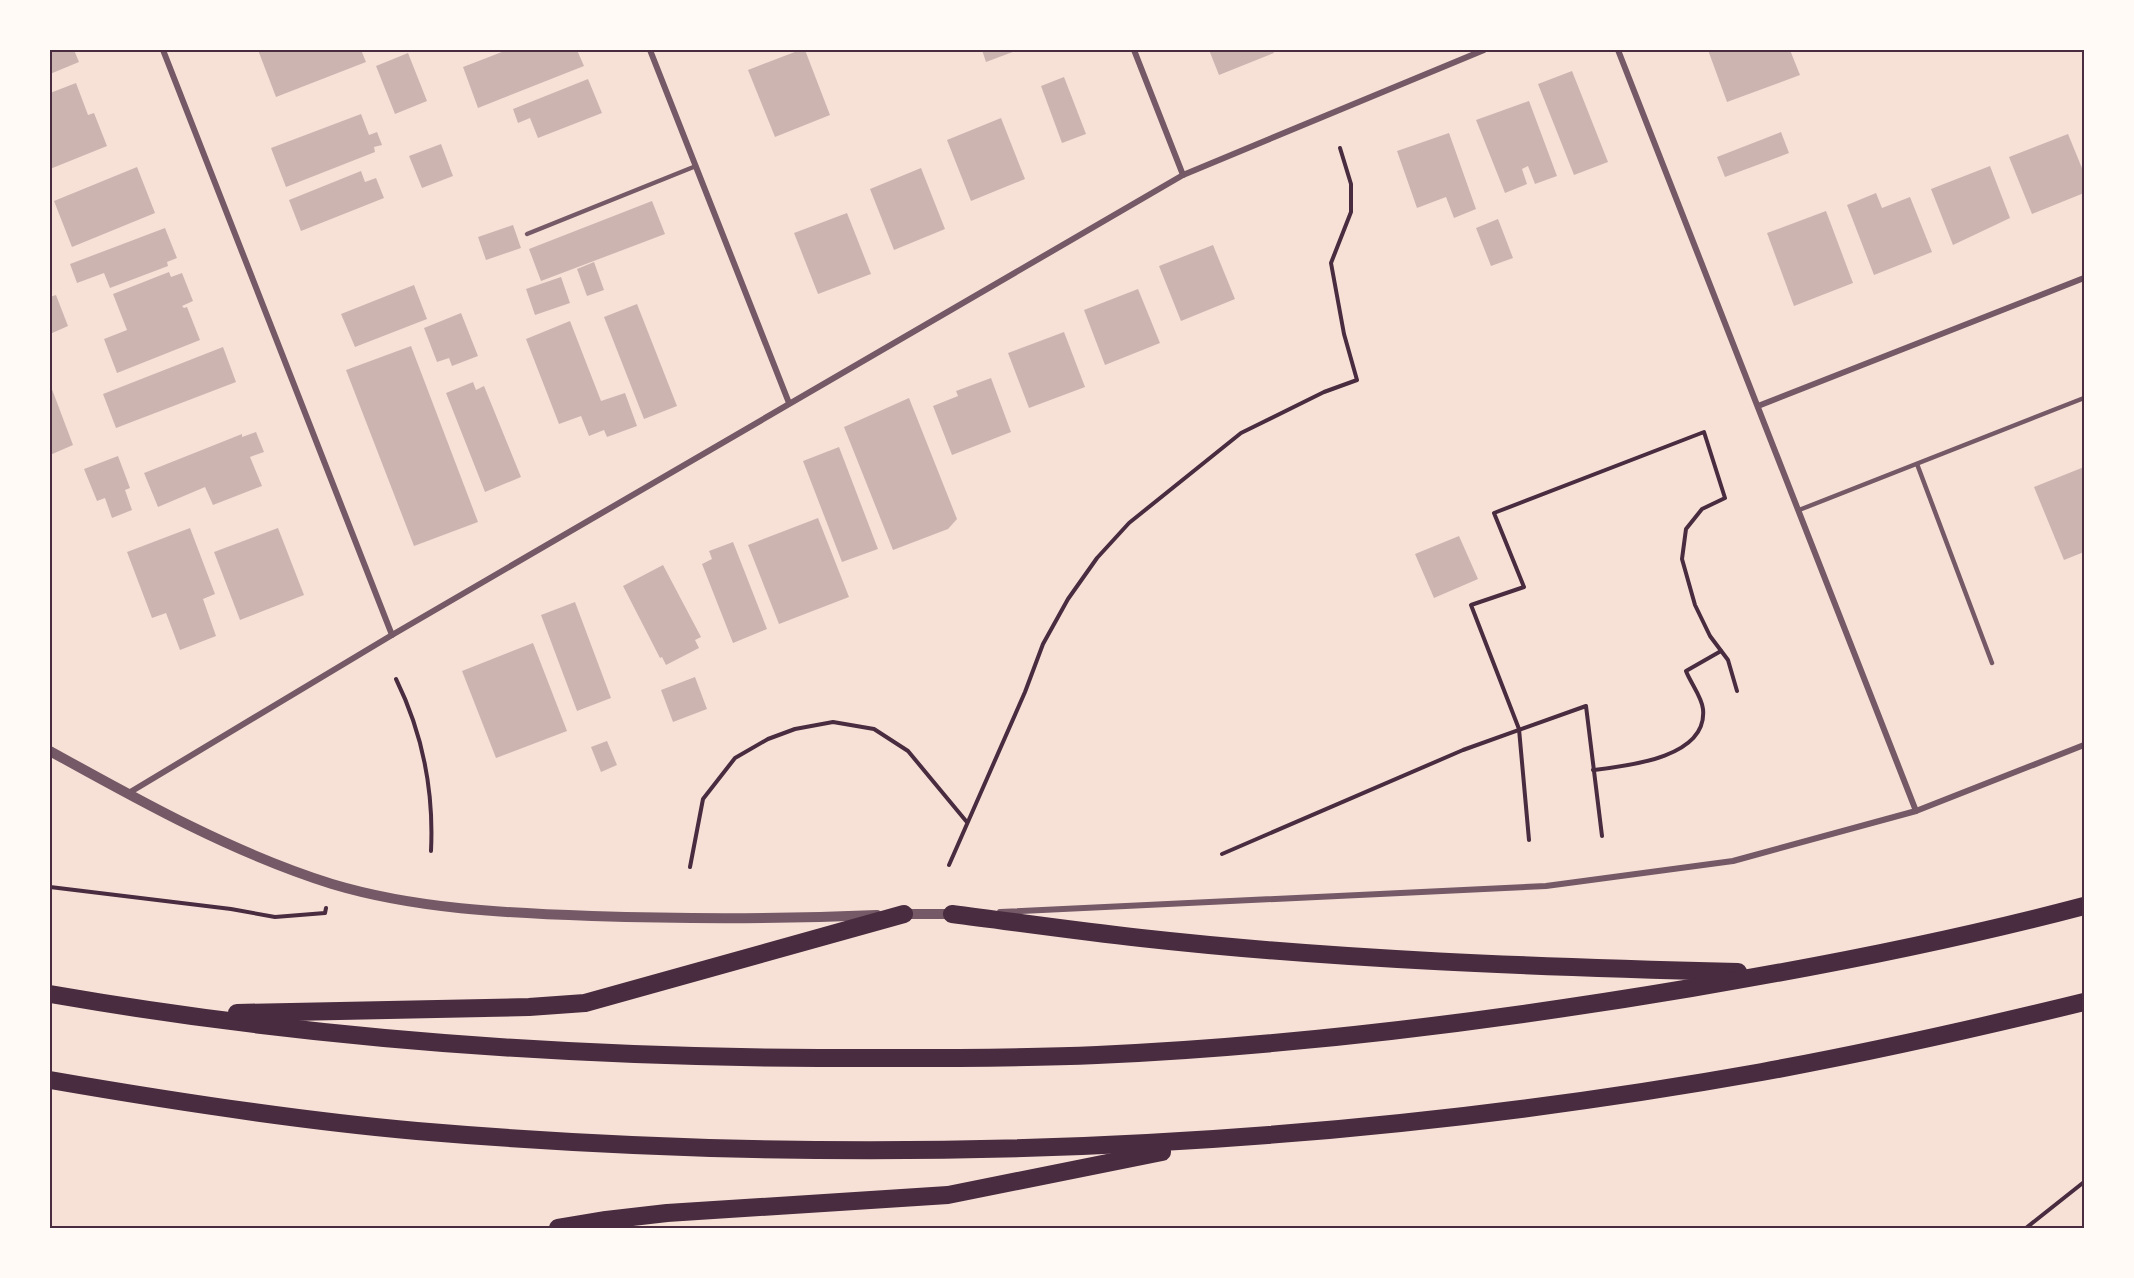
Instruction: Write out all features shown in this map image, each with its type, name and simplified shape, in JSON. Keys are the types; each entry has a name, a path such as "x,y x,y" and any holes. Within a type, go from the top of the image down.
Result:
{"highway":[{"path":"50,994 164,1014 412,1040 570,1052 688,1057 962,1059 1231,1047 1505,1018 1779,973 1937,941 2085,906"},
{"path":"164,1014 529,1007 585,1003 904,914"},
{"path":"952,914 1142,938 1331,955 1617,969 1779,973"},
{"path":"50,1080 271,1114 414,1130 547,1140 875,1151 1101,1146 1228,1139 1499,1111 1759,1072 1949,1034 2085,1002"},
{"path":"558,1228 606,1220 667,1214 948,1195 1228,1139"}],"street":[{"path":"163,50 392,635"},
{"path":"650,50 789,403"},
{"path":"1134,50 1183,175"},
{"path":"127,794 392,635 1183,175 1484,50"},
{"path":"1618,50 1916,811"},
{"path":"1758,406 2085,278"},
{"path":"50,751 127,794 225,842 333,884 399,899 461,908 538,914 765,919 952,914 1546,886 1733,861 1916,811 2085,745"}],"lane":[{"path":"527,234 696,166"},
{"path":"1799,510 2085,398"},
{"path":"1917,464 1992,663"}],"path":[{"path":"949,865 1025,692 1043,644 1068,599 1097,558 1130,523 1241,433 1324,392 1357,380 1344,334 1331,263 1351,212 1351,184 1340,148"},
{"path":"1529,840 1519,729 1471,605 1524,587 1494,513 1704,432 1725,498 1702,509 1686,529 1682,559 1695,605 1710,636 1728,660 1737,691"},
{"path":"1593,770 1640,764 1678,750 1701,726 1704,707 1686,671 1721,651"},
{"path":"396,679 412,711 422,743 433,813 431,851"},
{"path":"1222,854 1463,750 1586,706 1602,836"},
{"path":"690,867 703,799 735,758 768,739 795,729 832,722 874,729 908,751 966,822"},
{"path":"50,887 231,909 275,917 325,913 333,884"},
{"path":"2026,1228 2085,1182"}],"building":[{"path":"50,50 74,50 79,62 50,74"},
{"path":"258,50 361,50 366,62 276,97"},
{"path":"507,50 577,50 584,66 478,108 463,67"},
{"path":"805,50 830,115 775,137 748,70"},
{"path":"982,50 1018,50 986,62"},
{"path":"1209,50 1272,50 1274,53 1219,75"},
{"path":"1708,50 1790,50 1800,75 1727,102"},
{"path":"408,53 427,101 395,114 376,66"},
{"path":"1572,71 1608,162 1574,175 1538,84"},
{"path":"1064,77 1086,134 1062,143 1041,86"},
{"path":"588,79 602,113 538,138 530,118 518,123 513,109"},
{"path":"76,83 88,115 94,113 107,146 50,169 50,93"},
{"path":"1529,101 1557,176 1535,184 1528,166 1522,169 1527,184 1505,193 1476,120"},
{"path":"361,114 369,135 377,132 382,145 374,147 375,152 286,187 271,148"},
{"path":"1001,118 1025,179 971,201 947,140"},
{"path":"1781,132 1789,153 1725,177 1717,157"},
{"path":"1449,133 1476,209 1454,218 1446,197 1417,208 1397,151"},
{"path":"2068,134 2084,173 2084,193 2032,214 2009,157"},
{"path":"441,144 453,176 422,188 409,156"},
{"path":"1990,166 2010,218 1953,245 1931,189"},
{"path":"137,167 155,213 72,247 54,201"},
{"path":"921,168 945,229 894,250 870,189"},
{"path":"361,171 365,182 376,178 384,198 301,231 289,200"},
{"path":"1876,193 1882,208 1910,197 1932,252 1874,275 1847,205"},
{"path":"652,201 665,234 541,281 529,249"},
{"path":"1826,211 1853,283 1794,306 1767,233"},
{"path":"847,213 871,274 818,294 794,233"},
{"path":"1498,219 1513,258 1491,266 1476,228"},
{"path":"513,225 521,248 486,260 478,237"},
{"path":"165,228 177,258 167,262 168,266 110,288 104,273 77,283 70,264"},
{"path":"1213,245 1235,299 1181,321 1159,266"},
{"path":"594,262 604,290 587,296 577,269"},
{"path":"169,272 171,277 182,273 193,301 182,306 187,307 200,340 117,373 104,339 127,330 113,294"},
{"path":"561,277 570,303 535,315 526,289"},
{"path":"414,285 427,319 355,347 341,314"},
{"path":"1138,289 1160,343 1105,365 1084,310"},
{"path":"56,295 68,326 50,334 50,297"},
{"path":"637,304 677,406 644,419 604,317"},
{"path":"461,313 478,356 452,366 449,358 437,362 424,328"},
{"path":"570,321 601,401 625,393 637,426 607,437 604,430 589,436 581,416 559,424 526,339"},
{"path":"1064,332 1085,387 1029,408 1008,353"},
{"path":"411,346 478,522 414,546 346,370"},
{"path":"223,347 236,382 116,428 103,394"},
{"path":"991,378 1011,432 952,455 933,406 958,396 956,391"},
{"path":"473,382 476,390 484,386 521,477 485,492 446,393"},
{"path":"50,384 73,445 50,455"},
{"path":"909,398 957,519 948,529 893,550 844,427"},
{"path":"256,432 264,452 250,457 262,486 213,505 205,487 158,507 144,473 242,434 242,437"},
{"path":"839,447 878,549 842,562 803,461"},
{"path":"118,456 130,488 125,490 132,510 112,518 105,498 97,501 84,469"},
{"path":"2084,467 2084,552 2064,560 2034,487"},
{"path":"818,518 849,597 779,624 748,545"},
{"path":"190,528 215,594 203,599 216,636 180,650 166,613 152,618 127,552"},
{"path":"278,528 304,595 240,620 214,552"},
{"path":"1459,536 1478,579 1434,598 1415,554"},
{"path":"733,542 767,629 733,643 702,564 712,559 709,551"},
{"path":"663,565 701,637 695,640 699,648 666,665 662,657 660,658 623,586"},
{"path":"575,602 611,698 577,711 541,615"},
{"path":"533,643 567,731 496,758 462,671"},
{"path":"695,677 707,709 673,722 661,690"},
{"path":"607,741 617,765 601,772 591,747"}]}
